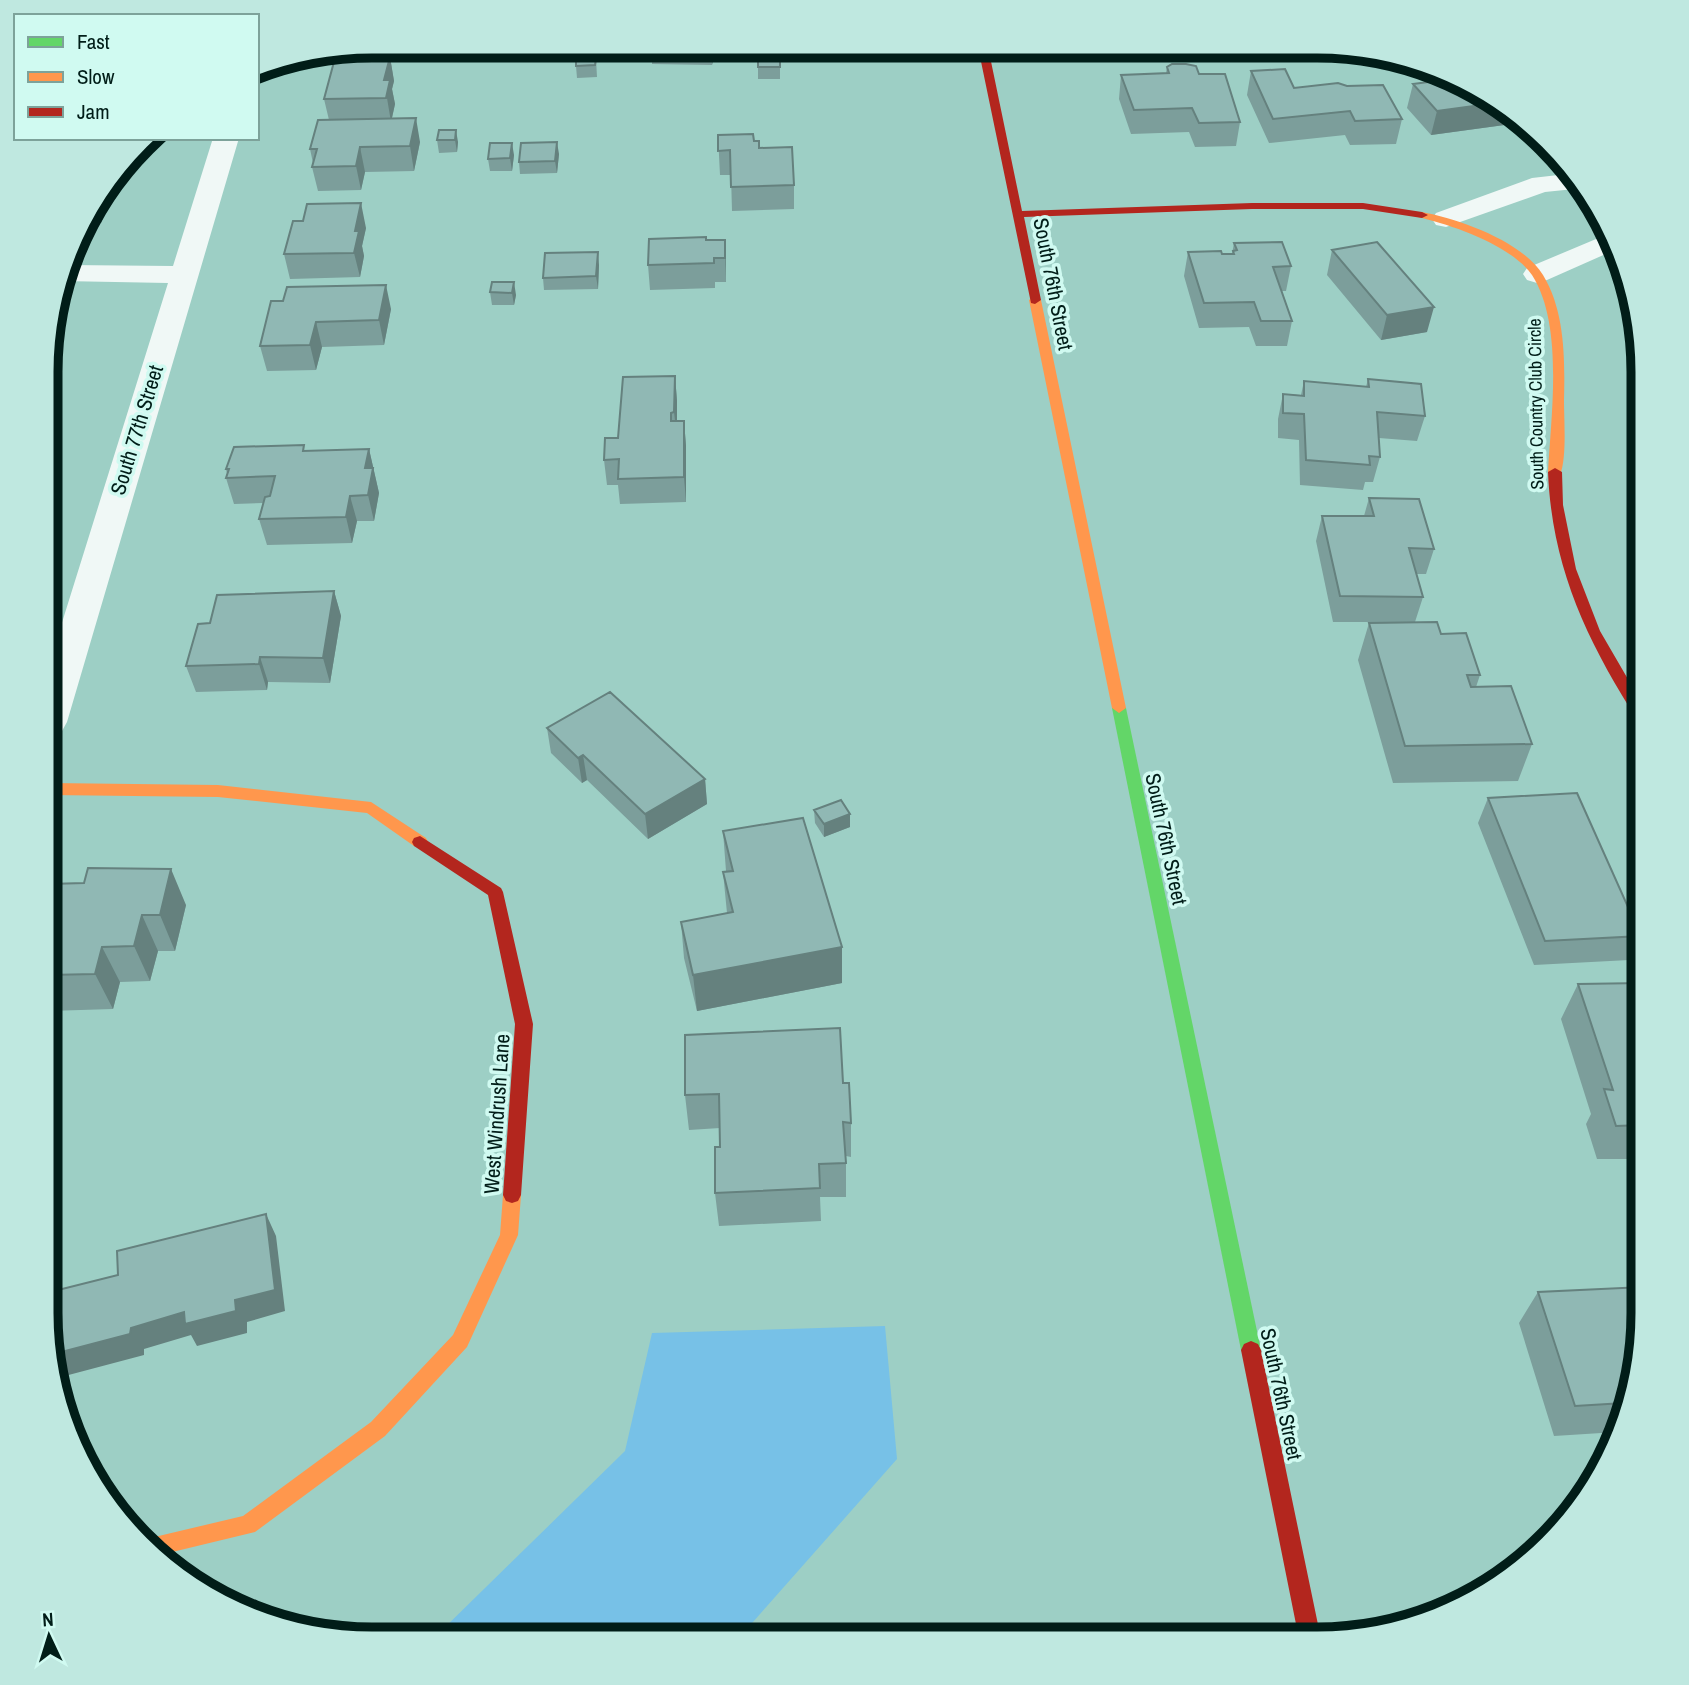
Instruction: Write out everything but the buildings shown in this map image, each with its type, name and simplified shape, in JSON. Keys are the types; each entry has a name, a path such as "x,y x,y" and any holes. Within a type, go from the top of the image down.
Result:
{"street":[{"name":"South 76th Street","path":"985,58 1308,1627"},
{"name":"South 77th Street","path":"58,695 225,140"},
{"path":"1446,219 1541,184 1567,182"},
{"name":"South Country Club Circle","path":"1019,214 1252,206 1363,206 1446,219 1499,243 1537,274 1553,308 1557,341 1555,488 1562,547 1584,608 1613,673 1631,699"},
{"path":"1537,274 1604,245"},
{"path":"73,273 183,275"},
{"name":"West Windrush Lane","path":"58,789 218,791 371,808 495,892 524,1024 509,1235 460,1341 378,1429 248,1525 160,1545"}],"water":[{"path":"885,1326 897,1459 749,1627 445,1627 625,1451 652,1333"}],"traffic: fast":[{"path":"1119,708 1251,1350"}],"traffic: slow":[{"path":"1422,215 1453,223 1490,239 1521,259 1538,276 1547,296 1557,345 1555,472"},
{"path":"1035,300 1119,708"},
{"path":"58,789 218,791 371,808 420,842"},
{"path":"160,1545 248,1525 378,1429 460,1341 509,1235 512,1195"}],"traffic: jam":[{"path":"985,58 1035,300"},
{"path":"1019,214 1252,206 1363,206 1422,215"},
{"path":"1555,472 1556,505 1569,569 1593,631 1631,698"},
{"path":"420,842 495,892 524,1024 512,1195"},
{"path":"1251,1350 1308,1627"}]}
